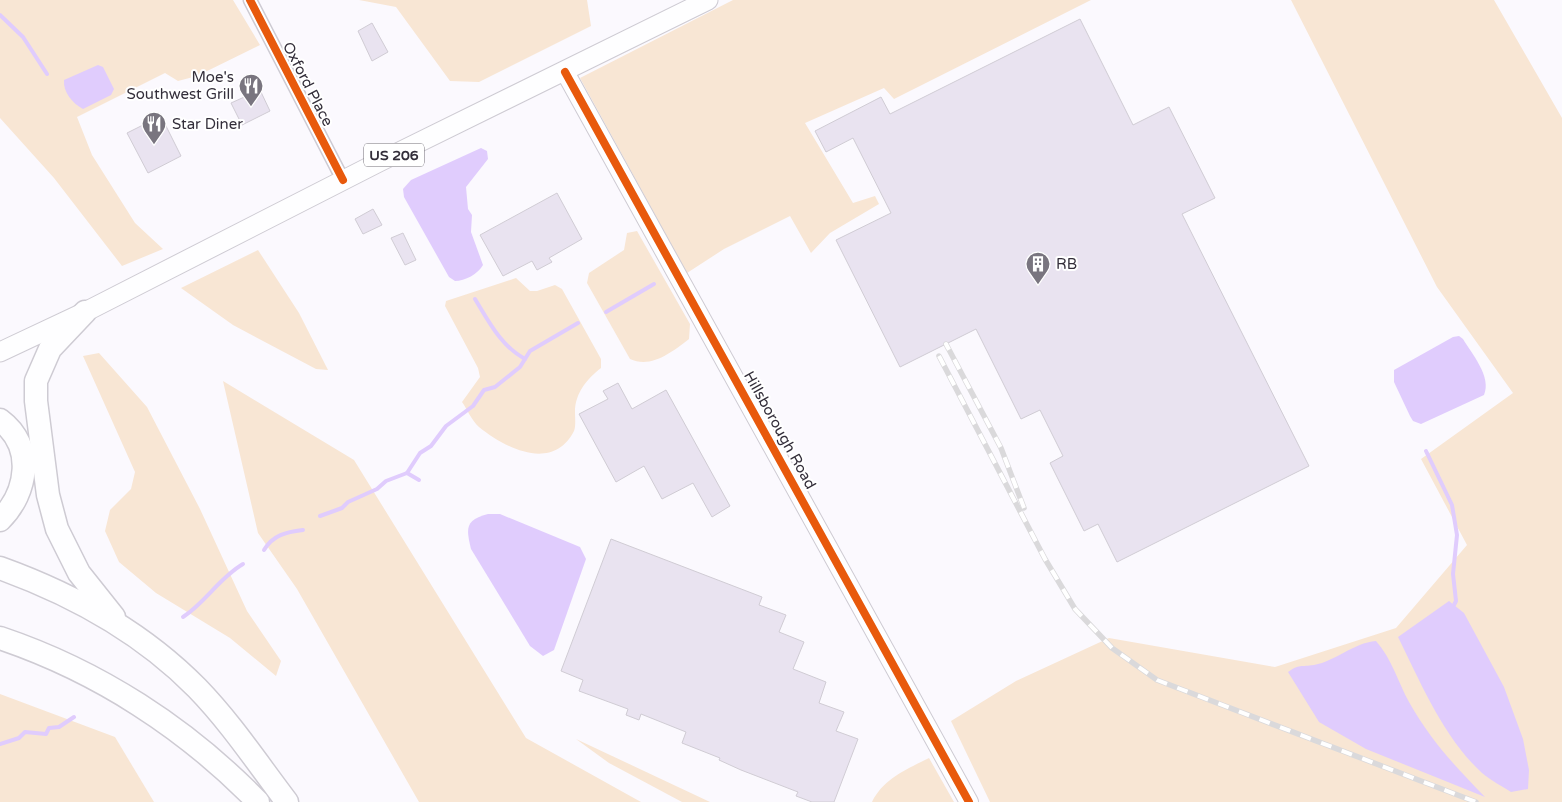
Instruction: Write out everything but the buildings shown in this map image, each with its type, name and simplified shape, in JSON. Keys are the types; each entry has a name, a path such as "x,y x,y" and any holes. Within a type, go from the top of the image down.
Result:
{"highway":[{"path":"85,312 50,349 36,382 36,401 48,495 57,528 80,573 123,627"},
{"path":"0,420 15,436 24,461 22,485 18,497 0,520"},
{"path":"0,568 62,594 123,627 196,688 222,716 287,802"},
{"path":"0,638 57,660 126,697 182,734 258,802"}],"main road":[{"name":"US 206","path":"0,352 27,341 343,180 708,0"},
{"name":"US 206","path":"0,360 27,341"}],"street":[{"name":"Oxford Place","path":"250,0 343,180"},
{"name":"Hillsborough Road","path":"565,72 969,802"}],"shaded area":[{"path":"0,0 233,0 260,45 197,76 178,81 165,73 77,117 92,155 135,223 163,249 122,266 54,178 0,118"},
{"path":"359,0 587,0 591,26 479,82 450,81 396,7"},
{"path":"733,0 1091,0 894,99 884,88 805,123 853,203 875,196 879,204 830,233 811,253 790,216 724,249 687,273 580,78"},
{"path":"1291,0 1494,0 1562,118 1562,802 990,802 951,721 1016,681 1109,638 1275,667 1396,628 1467,545 1421,459 1513,393 1437,287"},
{"path":"98,65 103,67 114,89 111,95 83,109 69,97 65,89 64,80"},
{"path":"481,148 487,151 488,159 466,187 468,209 472,215 471,232 483,265 471,276 455,281 449,277 404,197 403,189 411,180"},
{"path":"637,231 690,324 689,339 661,358 646,362 630,359 587,283 589,273 624,250 627,233"},
{"path":"258,250 299,313 328,370 316,369 233,325 181,288"},
{"path":"516,278 530,291 537,291 555,285 562,289 601,359 601,368 583,387 577,399 574,431 565,444 554,451 542,454 529,453 502,443 479,427 472,418 462,402 480,377 478,368 445,306 446,301"},
{"path":"1459,336 1463,339 1483,373 1486,388 1484,395 1421,424 1413,421 1394,382 1394,370 1453,337"},
{"path":"99,353 147,407 200,509 247,611 281,661 276,676 230,638 156,593 119,562 105,531 110,510 131,489 135,472 83,356"},
{"path":"223,381 354,460 526,738 641,802 419,802 297,589 258,533"},
{"path":"488,514 500,514 580,547 586,559 554,650 543,656 530,646 471,549 468,536 469,526 475,519"},
{"path":"1449,601 1464,613 1504,687 1523,739 1529,770 1528,789 1511,792 1485,776 1468,759 1434,709 1398,637"},
{"path":"1376,641 1386,655 1409,702 1426,729 1453,763 1485,797 1366,749 1319,722 1288,672 1298,667 1322,663 1360,645"},
{"path":"0,694 115,737 154,802 0,802"},
{"path":"576,739 710,802 682,802 609,763"},
{"path":"929,758 954,802 872,802 882,787 889,781"}],"waterway":[{"path":"0,15 23,37 47,74"},
{"path":"606,312 654,284"},
{"path":"475,299 502,340 525,359"},
{"path":"320,516 342,508 348,502 377,489 386,481 407,473 420,453 431,446 446,426 473,406 484,390 495,387 520,367 530,351 578,323"},
{"path":"1426,451 1452,505 1457,535 1453,574 1456,601 1454,605"},
{"path":"407,473 419,480"},
{"path":"264,550 281,535 303,530"},
{"path":"183,617 227,576 243,564"},
{"path":"0,744 19,738 25,732 46,734 49,728 59,727 74,717"}],"railway":[{"path":"948,348 946,344 1001,448 1024,508"},
{"path":"939,356 1045,559 1075,609 1112,648 1157,680 1476,802"}],"cycle path":[{"path":"250,0 343,180"},
{"path":"565,72 969,802"}],"place":[{"name":"Moe's Southwest Grill","path":"251,107"},
{"name":"Star Diner","path":"154,145"},
{"name":"RB","path":"1038,285"}]}
